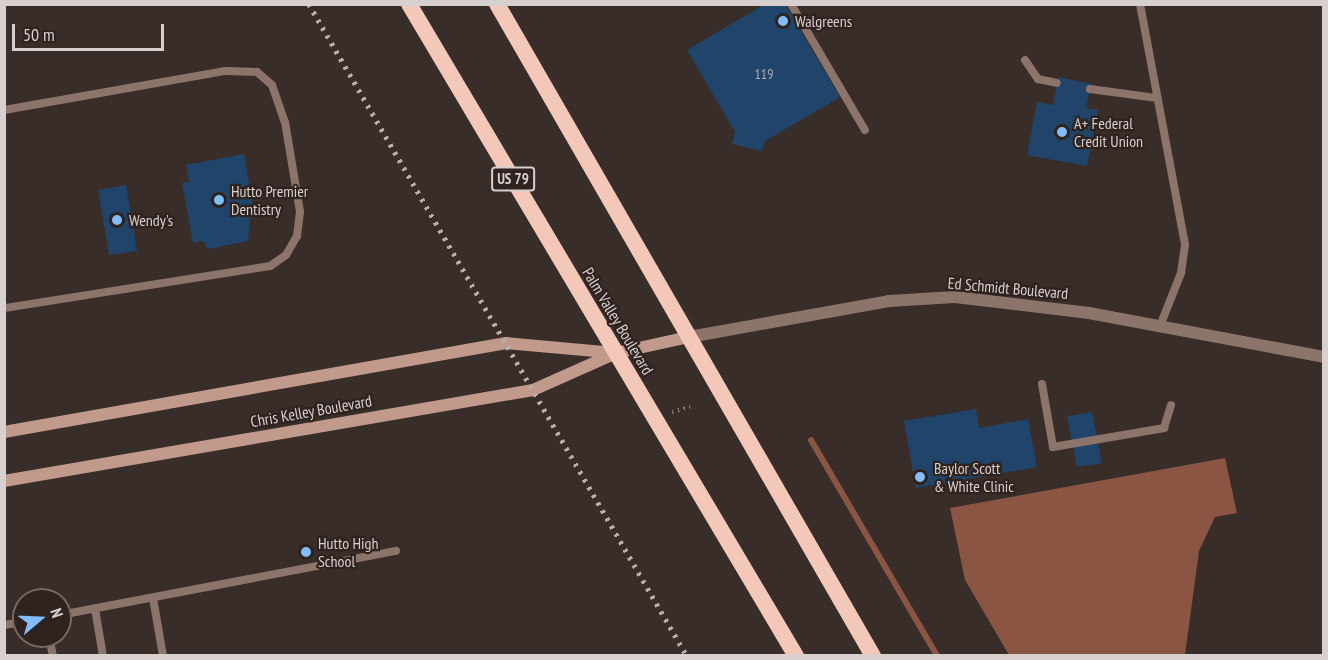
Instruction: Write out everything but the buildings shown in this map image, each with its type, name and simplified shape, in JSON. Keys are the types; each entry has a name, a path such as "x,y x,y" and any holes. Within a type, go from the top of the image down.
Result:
{"highway":[{"name":"Palm Valley Boulevard","path":"410,4 796,656"},
{"path":"497,4 873,656"}],"main road":[{"name":"Chris Kelley Boulevard","path":"4,481 533,390 616,353 688,337"},
{"name":"Chris Kelley Boulevard","path":"4,432 506,344 616,353"}],"street":[{"name":"Ed Schmidt Boulevard","path":"688,337 889,301 955,297 1160,326 1323,357"}],"lane":[{"path":"791,4 865,130"},
{"path":"1140,4 1185,245 1181,273 1160,326"},
{"path":"1025,60 1038,78 1057,83"},
{"path":"4,110 226,70 257,72 272,85 285,122 300,212 297,237 286,255 270,266 4,308"},
{"path":"1090,89 1158,98"},
{"path":"1042,384 1053,447 1164,428 1171,405"},
{"path":"72,613 396,551"},
{"path":"153,597 163,656"},
{"path":"95,609 103,656"}],"path":[{"path":"672,412 690,406"}],"shaded area":[{"path":"1225,458 1237,513 1215,517 1199,551 1185,655 1009,655 965,580 950,508"}],"waterway":[{"path":"811,440 937,656"}],"railway":[{"path":"309,4 687,656"}],"place":[{"name":"Walgreens","path":"783,21"},
{"name":"A+ Federal Credit Union","path":"1062,132"},
{"name":"Hutto Premier Dentistry","path":"219,200"},
{"name":"Wendy's","path":"117,220"},
{"name":"Baylor Scott & White Clinic","path":"920,477"},
{"name":"Hutto High School","path":"306,552"}]}
